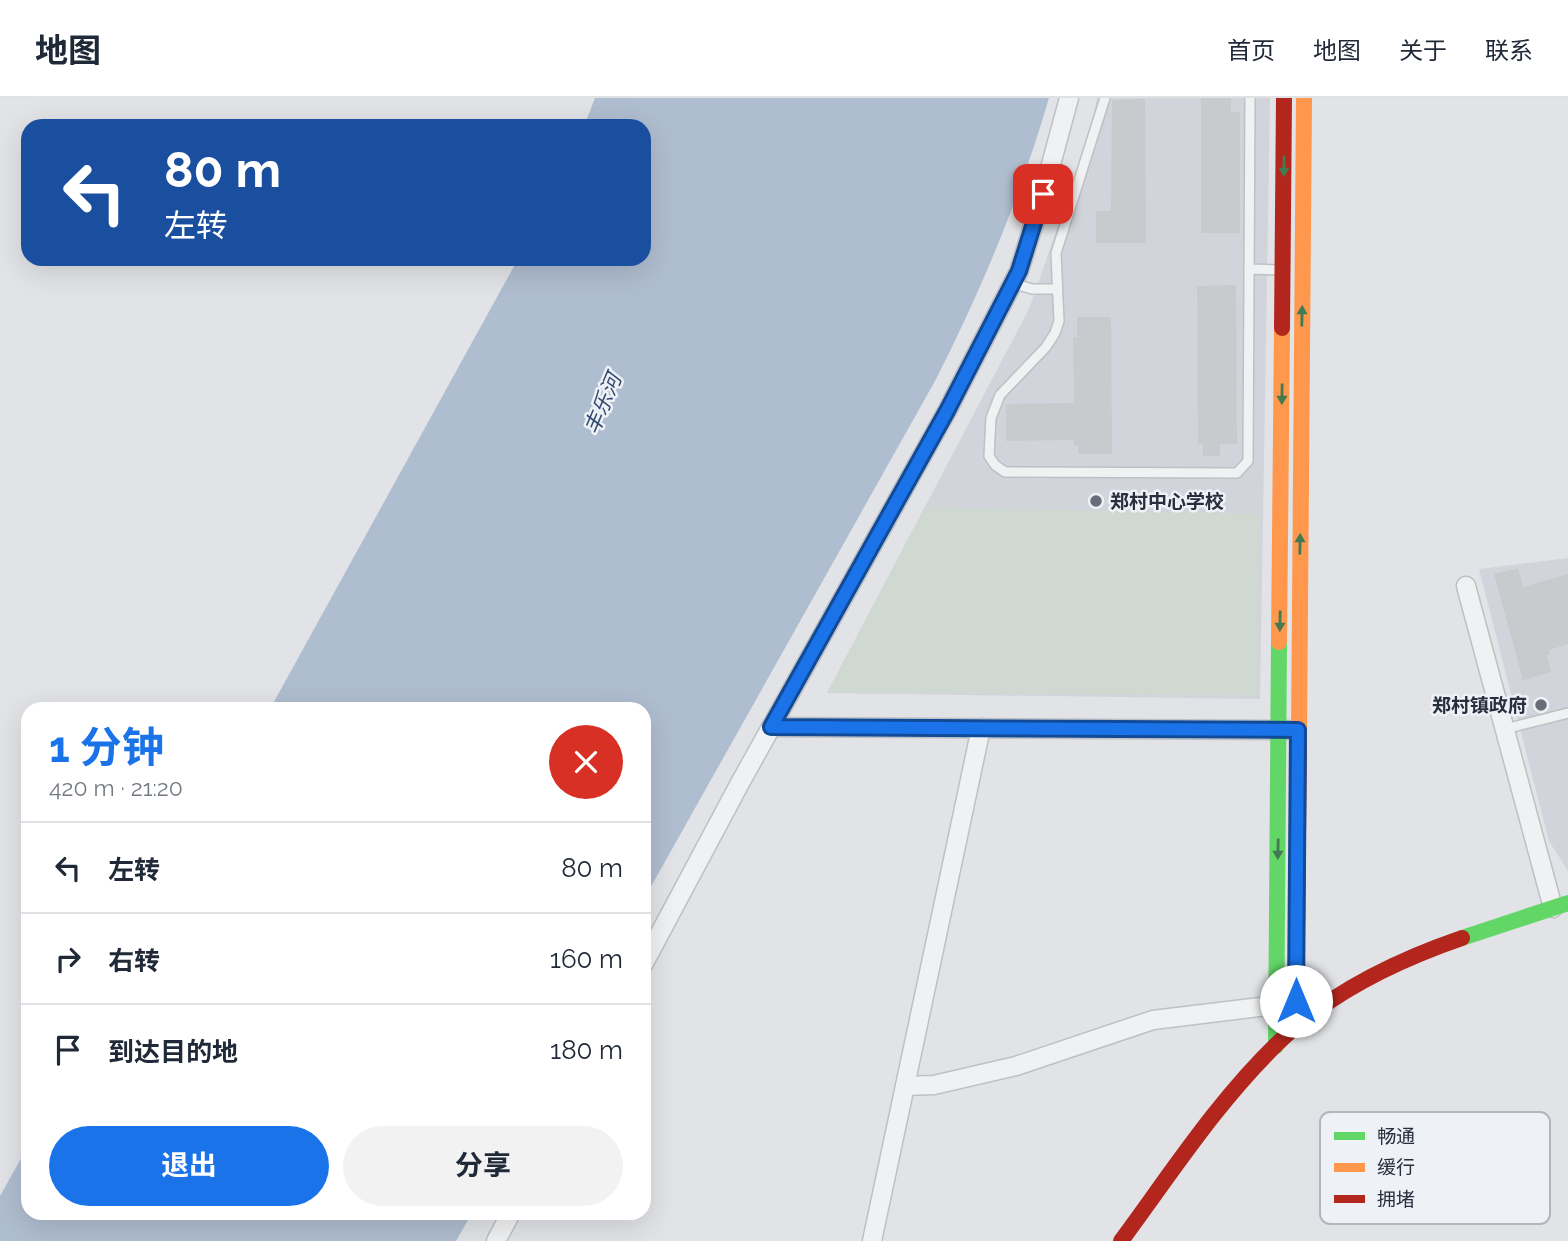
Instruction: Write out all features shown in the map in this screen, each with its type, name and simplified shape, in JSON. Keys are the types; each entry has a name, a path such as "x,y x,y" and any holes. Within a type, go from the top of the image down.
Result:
{"street":[{"path":"651,950 771,727 947,411 1012,283 1043,194 1069,98"},
{"path":"1276,1046 1284,98"},
{"path":"1296,1028 1304,98"},
{"path":"1121,1241 1235,1090 1296,1028 1353,988 1431,950 1561,905 1505,729 1466,586"},
{"path":"771,727 1298,730"},
{"path":"872,1241 981,728"},
{"path":"905,1086 934,1085 1016,1066 1153,1020 1276,1005"},
{"path":"496,1241 507,1220"}],"lane":[{"path":"1105,98 1056,253 1059,321 1051,340 1000,396 993,408 989,456 995,465 1005,472 1237,473 1248,461 1250,98"},
{"path":"1249,270 1283,270"},
{"path":"1012,283 1032,289 1057,289"},
{"path":"1505,729 1568,713"}],"shaded area":[{"name":"郑村中心学校","path":"1097,98 1270,98 1260,699 827,693 1029,309 1089,137"},
{"path":"925,507 1260,514 1256,695 827,693"},
{"name":"郑村镇政府","path":"1568,558 1568,871 1549,841 1479,569"}],"water":[{"name":"丰乐河","path":"595,98 1049,98 1026,171 999,242 935,381 651,887 651,702 274,702 514,266 651,266 651,119 587,119"},
{"path":"21,1158 21,1220 468,1220 456,1241 0,1241 0,1196"}],"building":[{"path":"1201,98 1231,98 1231,112 1240,112 1240,233 1201,233"},
{"path":"1145,99 1146,243 1096,243 1096,211 1111,211 1112,100"},
{"path":"1236,285 1237,444 1220,444 1220,456 1203,456 1203,444 1198,444 1197,286"},
{"path":"1077,317 1111,317 1112,454 1078,454 1078,445 1074,445 1074,440 1006,441 1006,404 1074,403 1073,337 1077,337"},
{"path":"1518,568 1523,587 1568,574 1568,644 1549,650 1550,655 1547,655 1551,672 1523,680 1494,574"}],"traffic: fast":[{"path":"1276,1046 1279,642"},
{"path":"1462,938 1568,903"}],"traffic: slow":[{"path":"1299,735 1304,98"},
{"path":"1279,642 1282,328"}],"traffic: jam":[{"path":"1282,328 1284,98"},
{"path":"1296,1028 1299,735"},
{"path":"1121,1241 1217,1111 1281,1040 1321,1007 1366,979 1414,956 1462,938"}],"place":[{"name":"郑村中心学校","path":"1096,501"},
{"name":"郑村镇政府","path":"1541,705"}],"route":[{"path":"1043,194 1019,271 947,411 771,727 1298,730 1296,1001"}]}
